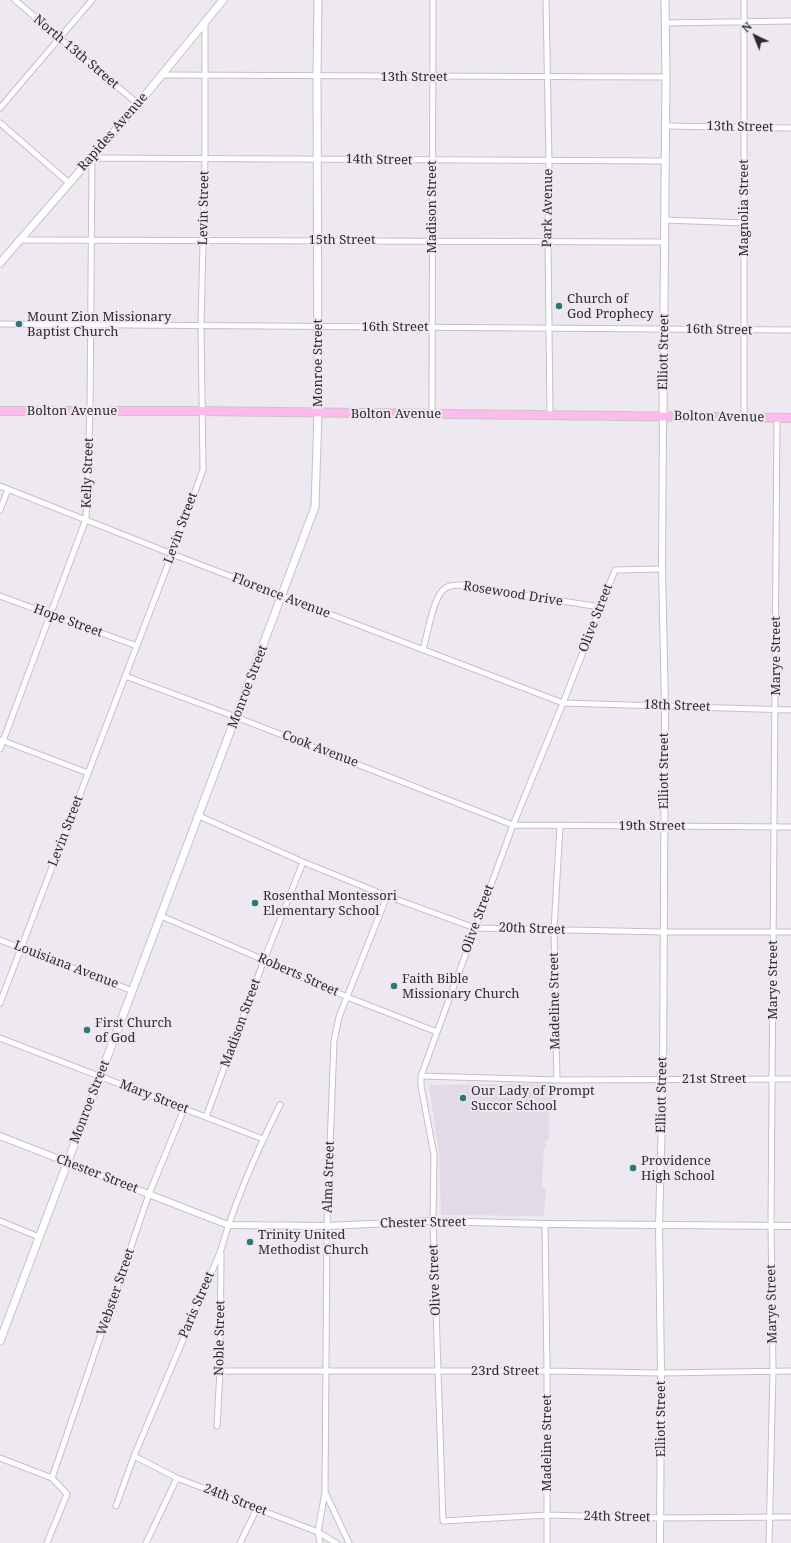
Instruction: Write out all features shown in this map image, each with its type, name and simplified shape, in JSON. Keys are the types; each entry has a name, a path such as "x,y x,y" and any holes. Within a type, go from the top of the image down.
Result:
{"main road":[{"name":"Rapides Avenue","path":"0,262 138,104 223,0"},
{"name":"Monroe Street","path":"0,1341 3,1325 68,1162 315,507 318,413 318,0"},
{"name":"Elliott Street","path":"663,416 666,220 665,0"},
{"name":"Bolton Avenue","path":"0,411 432,413 791,418"}],"street":[{"name":"North 13th Street","path":"15,0 138,104"},
{"path":"0,108 92,0"},
{"name":"Madison Street","path":"432,413 434,327 432,240 433,0"},
{"name":"Park Avenue","path":"546,0 549,161 548,241 550,415"},
{"name":"Magnolia Street","path":"744,0 744,417"},
{"path":"665,23 791,22"},
{"name":"Levin Street","path":"0,1003 203,470 201,325 205,158 204,23"},
{"name":"13th Street","path":"161,75 666,78"},
{"path":"0,123 69,183"},
{"name":"13th Street","path":"666,126 791,128"},
{"name":"14th Street","path":"92,158 666,161"},
{"name":"Kelly Street","path":"0,749 2,740 86,519 90,411 90,239 92,158"},
{"path":"666,220 744,223"},
{"name":"15th Street","path":"20,240 432,240 665,242"},
{"name":"16th Street","path":"0,324 791,330"},
{"name":"Elliott Street","path":"660,1543 661,1373 659,1225 663,1079 665,706 662,570 663,416"},
{"name":"Marye Street","path":"769,1543 773,1371 771,1226 777,417"},
{"name":"Florence Avenue","path":"0,486 172,554 563,703"},
{"path":"0,510 8,489"},
{"name":"Olive Street","path":"443,1522 433,1221 434,1155 420,1076 513,825 615,570 662,570"},
{"name":"Rosewood Drive","path":"424,650 436,599 443,590 451,586 461,585 600,608"},
{"name":"Hope Street","path":"0,596 137,646"},
{"name":"Cook Avenue","path":"125,676 236,717 513,825"},
{"name":"18th Street","path":"563,703 791,710"},
{"path":"2,740 88,773"},
{"name":"20th Street","path":"199,816 303,862 387,896 475,928 663,932 791,932"},
{"name":"19th Street","path":"513,825 791,827"},
{"name":"Madeline Street","path":"557,1080 554,930 560,825"},
{"name":"Madison Street","path":"206,1117 264,960 303,862"},
{"name":"Alma Street","path":"320,1543 318,1532 325,1492 327,1226 334,1041 339,1017 387,896"},
{"name":"Roberts Street","path":"161,916 347,997 437,1032"},
{"name":"Louisiana Avenue","path":"0,940 133,991"},
{"name":"Mary Street","path":"0,1038 263,1139"},
{"name":"21st Street","path":"420,1076 557,1080 791,1079"},
{"name":"Paris Street","path":"116,1506 134,1456 221,1250 228,1225 263,1139 280,1105"},
{"name":"Webster Street","path":"52,1478 149,1194 184,1108"},
{"name":"Chester Street","path":"0,1136 228,1225 327,1226 433,1221 545,1224 791,1226"},
{"path":"0,1221 39,1237"},
{"name":"Madeline Street","path":"545,1224 547,1543"},
{"name":"Noble Street","path":"217,1426 220,1371 221,1250"},
{"name":"23rd Street","path":"220,1371 547,1371 661,1373 791,1371"},
{"name":"24th Street","path":"134,1456 177,1478 318,1532 336,1543"},
{"path":"0,1458 52,1478 66,1494 46,1543"},
{"path":"146,1543 177,1478"},
{"name":"Alma Street","path":"325,1492 349,1543"},
{"path":"240,1543 257,1508"},
{"name":"24th Street","path":"443,1522 547,1515 660,1518 791,1517"}],"shaded area":[{"path":"555,1083 554,1109 549,1109 549,1140 545,1141 547,1145 544,1149 542,1188 546,1189 544,1216 441,1215 439,1156 429,1085"}],"place":[{"name":"Church of God Prophecy","path":"559,306"},
{"name":"Mount Zion Missionary Baptist Church","path":"19,324"},
{"name":"Rosenthal Montessori Elementary School","path":"255,903"},
{"name":"Faith Bible Missionary Church","path":"394,986"},
{"name":"First Church of God","path":"87,1030"},
{"name":"Our Lady of Prompt Succor School","path":"463,1098"},
{"name":"Providence High School","path":"633,1168"},
{"name":"Trinity United Methodist Church","path":"250,1242"}]}
